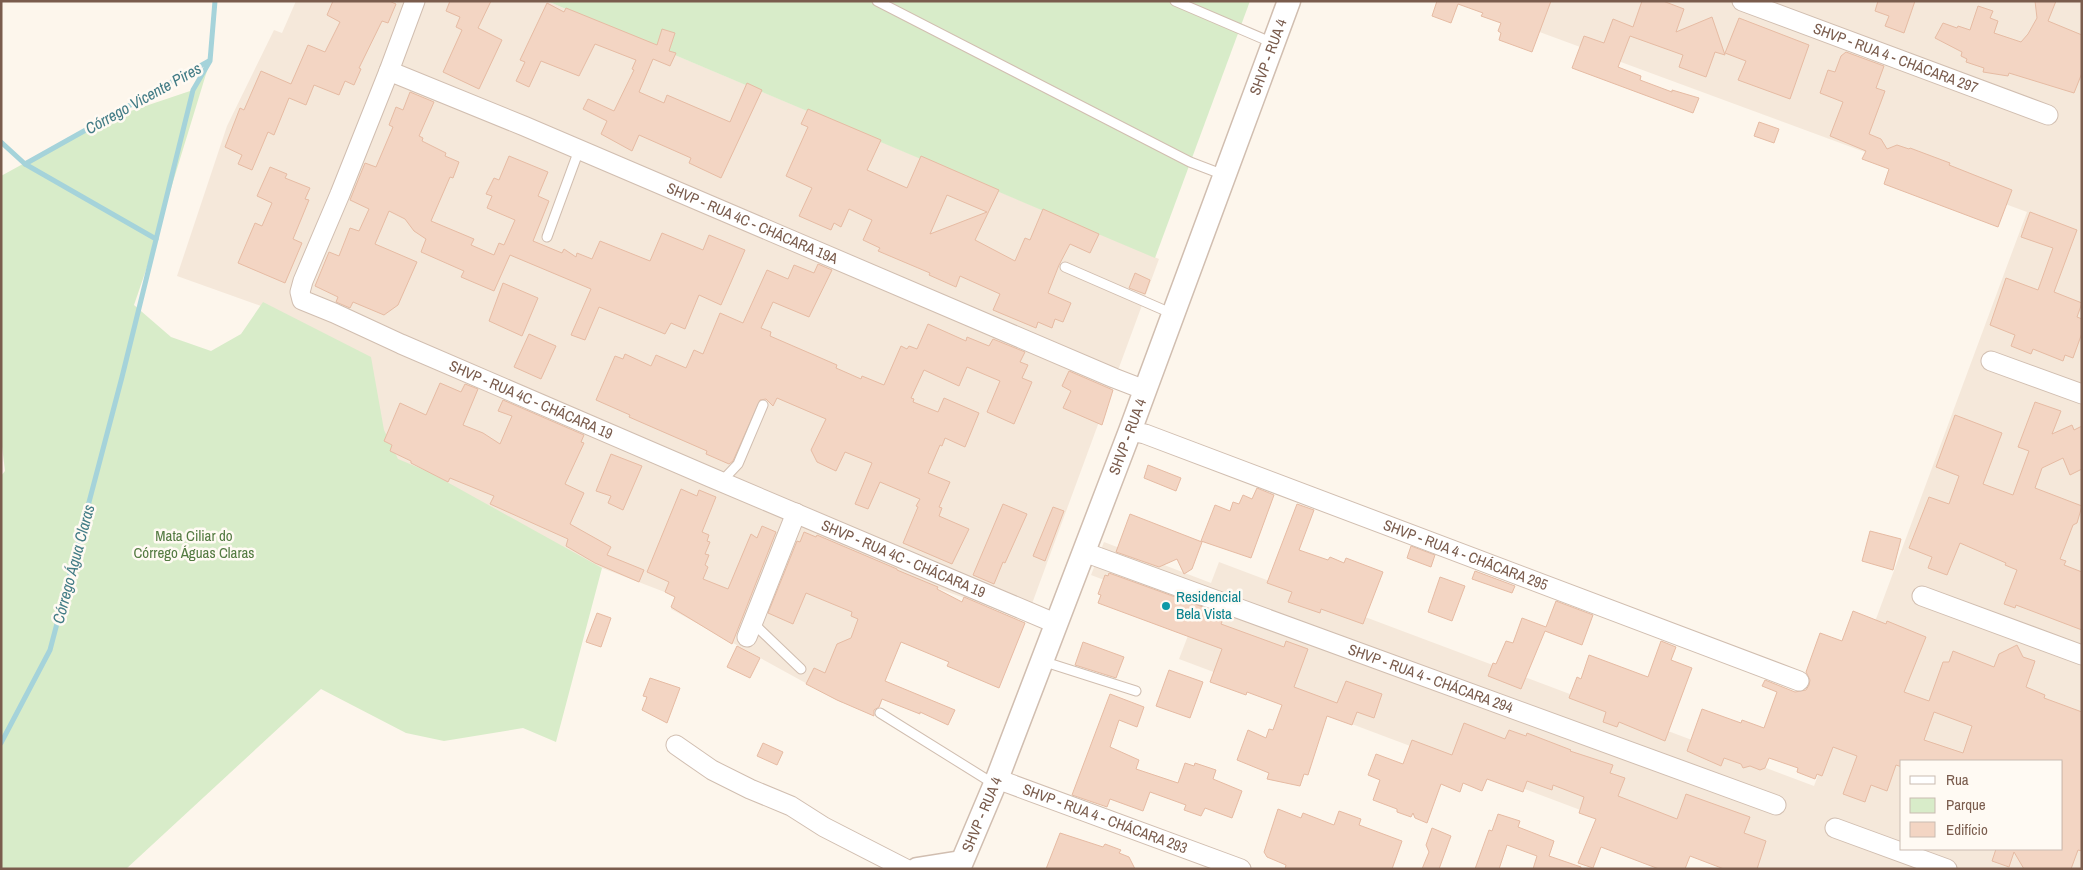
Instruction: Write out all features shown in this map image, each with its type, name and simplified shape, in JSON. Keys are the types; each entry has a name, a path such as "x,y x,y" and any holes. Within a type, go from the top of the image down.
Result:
{"street":[{"name":"SHVP - RUA 4C - CHÁCARA 19","path":"415,1 389,71 304,281 300,292 302,300 721,482 1056,624"},
{"name":"SHVP - RUA 4","path":"960,866 996,781 1084,552 1289,1"},
{"name":"SHVP - RUA 4 - CHÁCARA 297","path":"1742,1 2048,115"},
{"name":"SHVP - RUA 4C - CHÁCARA 19A","path":"389,71 1145,390"},
{"path":"1991,361 2082,394"},
{"name":"SHVP - RUA 4 - CHÁCARA 295","path":"1130,431 1145,434 1799,681"},
{"path":"750,630 796,513"},
{"name":"SHVP - RUA 4 - CHÁCARA 294","path":"1084,552 1776,805"},
{"path":"1922,596 2082,655"},
{"path":"676,745 712,770 750,789 791,806 824,827 906,869"},
{"name":"SHVP - RUA 4 - CHÁCARA 293","path":"996,781 1241,869"},
{"path":"1835,828 1947,869"},
{"path":"917,869 960,866"}],"lane":[{"path":"877,1 1190,162 1224,175"},
{"path":"1175,1 1273,43"},
{"path":"547,237 579,150"},
{"path":"1065,267 1173,314"},
{"path":"721,482 738,464 763,405"},
{"path":"750,630 801,669"},
{"path":"1042,661 1136,690"},
{"path":"880,713 996,781"}],"shaded area":[{"path":"296,1 547,1 1159,259 1026,620 895,573 872,634 842,703 671,609 675,596 602,568 234,394 264,307 177,276 227,126 274,30 282,33"},
{"path":"1456,1 2082,1 2082,869 1737,869 1179,659 1196,615 1091,575 1104,542 1211,583 1219,562 1814,786 2027,212"}],"green space":[{"path":"547,1 1250,1 1155,258"},
{"name":"Mata Ciliar do Córrego Águas Claras","path":"210,61 134,305 171,337 211,351 241,334 263,302 371,357 384,430 398,459 429,472 602,568 556,742 523,728 444,741 406,733 321,689 126,869 1,869 1,476 5,471 1,438 1,176 101,121 193,90"}],"building":[{"path":"333,1 389,1 396,4 388,23 382,21 359,68 361,69 354,85 345,81 339,95 314,85 306,105 289,98 274,135 268,132 252,170 238,164 242,155 225,147 240,108 244,110 261,71 291,84 308,45 325,52 340,22 327,15"},
{"path":"450,1 491,1 478,28 502,40 479,89 443,72 462,30 456,27 460,17 446,11"},
{"path":"1437,1 1551,1 1532,52 1499,40 1501,33 1498,31 1501,23 1481,16 1483,13 1458,4 1451,23 1432,16"},
{"path":"1642,1 1663,1 1684,9 1676,32 1712,17 1725,55 1715,52 1706,77 1679,67 1683,55 1630,36 1618,67 1641,76 1640,80 1672,92 1672,90 1699,98 1693,113 1572,68 1584,36 1604,43 1613,19 1633,27"},
{"path":"1878,1 1915,1 1904,33 1885,26 1889,16 1875,11"},
{"path":"2035,1 2056,1 2048,21 2082,35 2082,73 2074,93 2009,73 2008,76 1983,72 1984,68 1966,62 1967,59 1961,56 1962,52 1935,38 1943,23 1970,30 1978,6 1993,11 1990,18 1998,21 1994,33 2021,42 2037,18"},
{"path":"547,3 564,12 566,8 657,45 662,29 675,33 669,51 676,53 670,66 653,59 639,92 664,103 667,95 730,122 747,83 762,90 721,178 689,163 691,158 639,135 632,151 601,134 607,121 583,109 588,99 614,111 634,70 632,69 636,60 595,44 579,76 541,61 529,87 516,81 525,62 520,60"},
{"path":"1739,18 1809,45 1790,99 1738,80 1746,61 1725,53"},
{"path":"1846,52 1884,66 1876,88 1885,91 1869,134 1881,139 1887,149 1897,145 1910,148 2012,190 1998,227 1884,184 1889,169 1862,159 1866,151 1830,136 1843,102 1820,93 1828,70 1835,72 1841,56"},
{"path":"410,92 434,102 419,136 423,138 422,141 446,153 445,156 459,162 453,178 450,177 431,221 474,239 471,245 494,255 499,243 504,245 515,220 487,208 492,196 486,194 494,178 499,180 509,156 548,172 538,196 549,201 533,241 562,253 564,249 576,257 577,253 592,259 600,241 650,261 662,233 703,250 709,235 745,250 721,305 699,295 685,329 671,323 665,334 599,307 585,340 571,335 591,289 510,255 494,291 461,277 464,271 421,252 426,239 414,231 405,219 389,211 375,244 417,262 398,305 384,315 353,302 350,308 336,302 338,297 315,286 329,252 339,256 350,228 359,231 369,209 350,200 365,163 376,167 393,127 389,125 396,107 403,110"},
{"path":"808,109 881,140 867,170 907,188 921,156 999,190 975,240 1015,261 1025,238 1030,240 1043,209 1099,234 1090,253 1070,244 1059,265 1048,293 1071,303 1063,322 1055,319 1052,328 1038,322 1036,328 993,310 1000,294 960,276 956,287 929,275 930,273 878,251 880,248 863,240 872,220 849,209 841,227 834,223 831,230 799,216 812,188 786,176 808,127 801,124","holes":["947,195 987,212 930,234"]},
{"path":"1759,122 1779,129 1774,143 1754,136"},
{"path":"270,167 287,174 285,178 310,188 305,199 309,200 293,239 302,243 285,283 238,263 255,223 262,226 272,203 257,196"},
{"path":"2030,212 2077,230 2054,292 2082,303 2077,317 2082,319 2082,333 2073,358 2065,355 2063,361 2033,349 2031,354 2011,346 2015,335 1990,325 2006,278 2038,290 2053,248 2021,237"},
{"path":"818,264 832,270 809,317 773,302 761,328 771,332 770,336 837,365 836,368 861,379 862,376 884,385 901,346 907,349 909,346 917,349 928,324 966,341 967,337 989,346 993,339 1025,352 1020,362 1028,365 1022,378 1032,382 1014,424 987,412 1000,381 967,367 959,386 924,370 911,398 914,399 913,402 938,412 944,398 979,413 965,447 945,438 928,473 950,482 939,507 942,508 939,516 969,529 952,564 903,543 920,499 880,482 868,509 855,504 872,463 845,452 836,471 817,462 811,450 826,419 777,398 773,406 766,399 760,400 733,461 729,464 706,454 707,451 629,417 630,415 596,400 615,356 623,359 625,354 651,366 656,355 686,368 694,350 703,354 720,313 743,323 767,270 788,279 794,265 814,273"},
{"path":"1135,273 1150,280 1145,294 1129,288"},
{"path":"503,283 538,298 522,336 489,321"},
{"path":"529,334 556,346 541,379 514,367"},
{"path":"1069,371 1113,390 1102,425 1063,408 1071,391 1062,386"},
{"path":"440,383 461,392 465,384 478,389 463,425 483,433 500,444 512,416 498,411 503,400 584,435 581,442 584,443 565,484 584,493 570,524 611,547 607,555 644,570 639,582 595,563 566,546 568,539 490,504 494,496 450,478 448,482 390,451 392,445 384,441 400,403 426,415"},
{"path":"2035,402 2061,411 2052,434 2072,425 2074,430 2082,426 2082,469 2070,475 2063,458 2042,468 2035,488 2082,506 2077,523 2073,525 2060,559 2066,561 2064,565 2082,572 2082,630 2016,605 2015,608 2004,604 2017,570 2005,565 2006,563 1960,543 1947,575 1928,568 1932,557 1909,548 1929,497 1949,504 1959,476 1936,467 1955,415 2002,433 1983,484 2013,495 2029,451 2018,447"},
{"path":"611,454 642,466 623,510 608,503 611,496 596,491"},
{"path":"1148,465 1181,478 1176,491 1144,478"},
{"path":"1257,488 1274,495 1251,558 1201,541 1215,505 1230,511 1233,502 1239,504 1243,495 1252,499"},
{"path":"681,489 697,496 699,490 716,497 702,532 709,535 707,541 710,542 705,554 709,555 705,565 708,567 703,579 728,589 751,534 757,538 762,526 776,532 732,644 671,607 675,597 665,592 669,582 647,572"},
{"path":"1003,504 1027,514 994,584 973,575"},
{"path":"1297,504 1314,510 1299,550 1328,560 1330,557 1344,563 1346,558 1383,572 1363,624 1321,609 1320,613 1288,602 1292,592 1267,583"},
{"path":"1053,507 1064,511 1045,561 1033,556"},
{"path":"1130,514 1202,542 1192,569 1184,574 1177,559 1159,567 1116,552"},
{"path":"1870,531 1901,539 1893,570 1862,561"},
{"path":"804,532 816,537 817,535 938,587 937,589 962,602 964,597 1025,623 999,688 947,666 949,662 901,642 885,681 955,710 948,725 920,712 920,714 882,699 879,707 874,710 874,716 806,684 814,668 825,673 837,644 851,638 858,619 851,616 852,612 806,593 793,624 768,613 797,541 800,542"},
{"path":"1411,546 1435,555 1431,567 1407,558"},
{"path":"1475,571 1515,586 1512,593 1472,579"},
{"path":"1109,573 1225,615 1221,624 1284,647 1286,641 1308,649 1294,687 1337,703 1346,681 1382,694 1374,718 1357,712 1352,725 1327,716 1308,775 1304,774 1300,786 1267,779 1269,773 1237,760 1248,730 1266,738 1269,729 1273,730 1282,705 1247,692 1246,695 1210,682 1222,649 1098,603 1101,595 1098,594 1105,575 1108,576"},
{"path":"1440,577 1465,586 1452,621 1428,612"},
{"path":"1556,601 1593,615 1582,645 1545,631 1521,689 1488,676 1493,663 1496,664 1506,641 1513,643 1522,618 1546,627"},
{"path":"1853,611 1886,624 1887,621 1926,637 1904,692 1929,701 1943,662 1949,662 1953,651 1994,667 1999,654 2017,645 2023,657 2035,661 2026,687 2045,695 2044,698 2082,712 2082,851 2078,850 2071,869 2024,869 2014,852 2009,867 1992,861 1996,850 2063,850 2063,760 1900,760 1900,766 1896,765 1887,791 1871,785 1865,802 1843,794 1857,756 1833,747 1822,776 1817,774 1815,779 1797,772 1798,768 1769,758 1765,768 1760,770 1750,766 1743,768 1741,764 1724,758 1721,766 1687,751 1702,709 1741,723 1742,720 1764,728 1777,692 1762,686 1765,680 1795,692 1806,690 1810,680 1806,672 1820,633 1842,641","holes":["1934,712 1972,726 1963,753 1924,740"]},
{"path":"597,613 611,618 601,647 586,642"},
{"path":"1661,641 1676,647 1671,660 1692,668 1665,741 1619,722 1617,727 1603,722 1606,712 1569,698 1577,677 1581,679 1589,655 1648,677"},
{"path":"1083,642 1124,657 1116,678 1075,665"},
{"path":"737,646 760,658 750,678 727,667"},
{"path":"1169,670 1203,682 1190,718 1156,706"},
{"path":"650,678 680,688 667,723 642,710 647,697 643,696"},
{"path":"1110,694 1144,707 1137,727 1119,720 1110,747 1139,760 1136,769 1178,783 1185,763 1194,766 1195,763 1216,770 1213,779 1242,791 1232,818 1205,808 1201,816 1184,810 1186,805 1150,792 1143,811 1110,799 1107,807 1072,795"},
{"path":"1464,723 1505,739 1509,730 1526,736 1527,733 1570,751 1613,765 1610,773 1625,778 1618,796 1677,819 1686,794 1750,817 1744,833 1766,841 1757,869 1724,869 1690,856 1685,869 1659,869 1601,847 1593,868 1578,863 1596,819 1579,813 1584,797 1553,785 1552,790 1527,781 1523,792 1487,779 1482,791 1463,783 1460,792 1441,784 1427,823 1415,818 1413,813 1411,817 1397,812 1397,809 1373,800 1380,780 1368,775 1376,754 1403,764 1412,740 1452,755"},
{"path":"763,743 783,752 777,765 757,756"},
{"path":"1278,809 1301,818 1303,813 1334,825 1339,811 1361,819 1359,825 1402,841 1392,869 1285,869 1286,865 1267,857 1264,852"},
{"path":"1498,814 1520,821 1518,827 1554,841 1549,856 1581,867 1581,869 1533,869 1537,856 1507,845 1499,869 1475,869 1489,830 1492,831"},
{"path":"1432,828 1451,836 1439,869 1422,869 1429,852 1426,845"},
{"path":"1060,833 1103,847 1105,844 1121,850 1119,853 1129,857 1135,869 1046,869"}],"waterway":[{"name":"Córrego Água Claras","path":"1,743 50,650 122,377 193,90 210,61 215,1"},
{"name":"Córrego Vicente Pires","path":"25,164 209,61"},
{"path":"1,142 25,164 156,239"}],"place":[{"name":"Residencial Bela Vista","path":"1166,606"}]}
